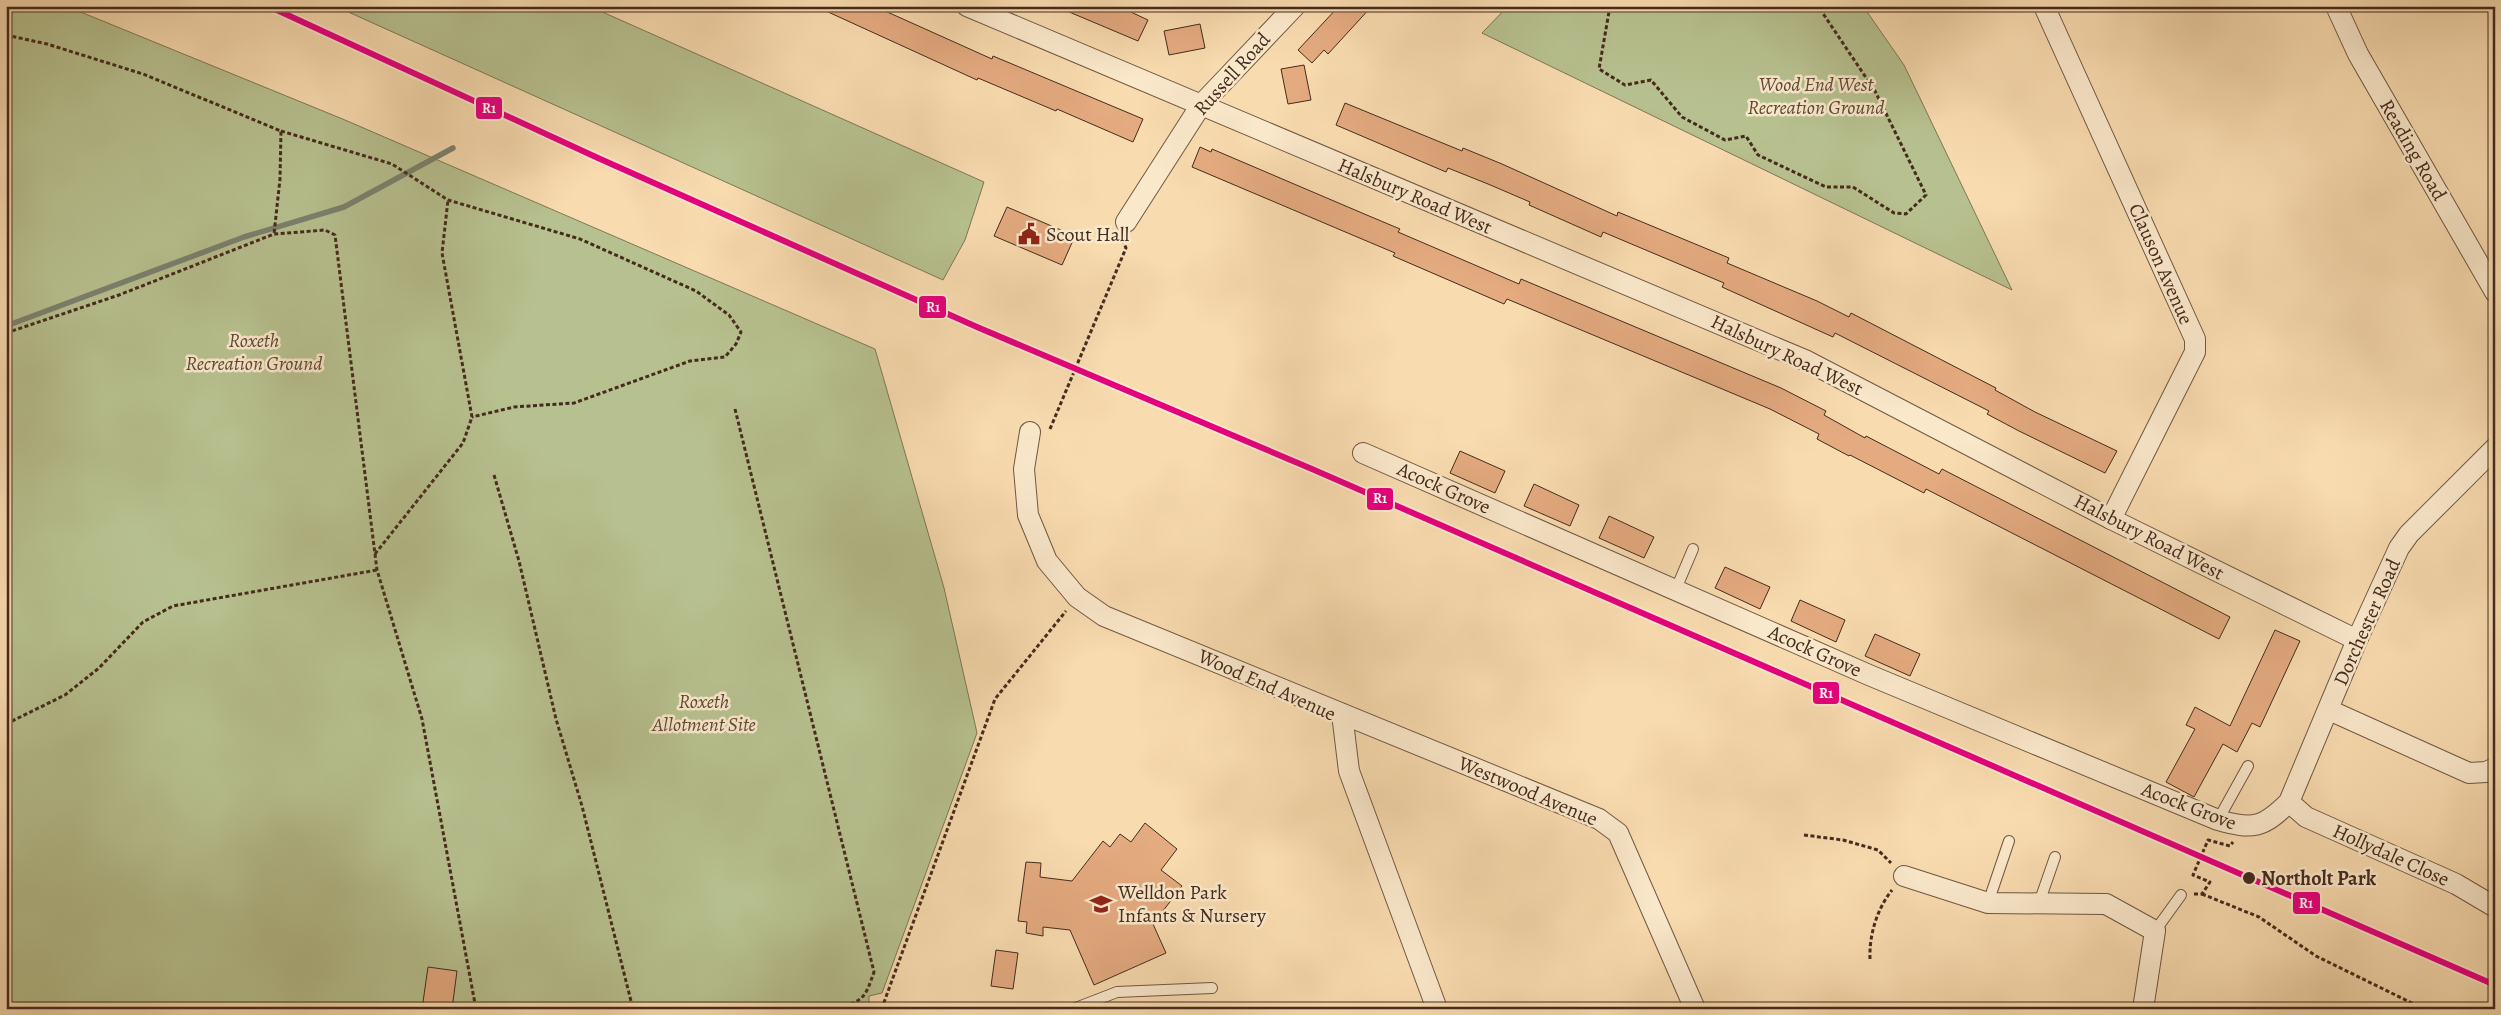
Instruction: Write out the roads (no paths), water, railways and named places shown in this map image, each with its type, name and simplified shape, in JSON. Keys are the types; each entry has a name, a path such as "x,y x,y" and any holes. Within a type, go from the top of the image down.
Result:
{"street":[{"name":"Halsbury Road West","path":"967,6 1807,361 2111,519 2357,640"},
{"name":"Russell Road","path":"1124,228 1201,105 1295,6"},
{"name":"Clauson Avenue","path":"2044,6 2196,339 2195,352 2111,519"},
{"name":"Reading Road","path":"2336,6 2358,54 2495,292"},
{"name":"Wood End Avenue","path":"1030,432 1024,469 1028,515 1047,561 1077,597 1104,616 1342,714 1349,771 1437,1009"},
{"name":"Dorchester Road","path":"2272,819 2289,802 2357,640 2400,548 2409,534 2495,448"},
{"name":"Acock Grove","path":"1363,453 1869,675 2218,820 2244,828 2272,819"},
{"path":"2329,710 2469,773 2486,772 2495,768"},
{"name":"Westwood Avenue","path":"1342,714 1599,819 1618,833 1695,1009"},
{"name":"Hollydale Close","path":"2289,802 2306,817 2456,884 2495,907"},
{"path":"1904,876 1988,902 2106,904 2148,927 2143,1009"}],"lane":[{"path":"1676,589 1693,549"},
{"path":"2218,820 2248,766"},
{"path":"1988,902 2009,840"},
{"path":"2039,903 2055,857"},
{"path":"2148,927 2181,895"},
{"path":"1073,1009 1117,992 1212,988"}],"waterway":[{"path":"6,326 244,237 344,207 453,148"}],"place":[{"name":"Scout Hall","path":"1029,234"},
{"name":"Northolt Park","path":"2249,878"},
{"name":"Welldon Park Infants & Nursery","path":"1101,904"}],"park label":[{"name":"Wood End West Recreation Ground","path":"1816,96"},
{"name":"Roxeth Recreation Ground","path":"254,352"},
{"name":"Roxeth Allotment Site","path":"704,712"}]}
